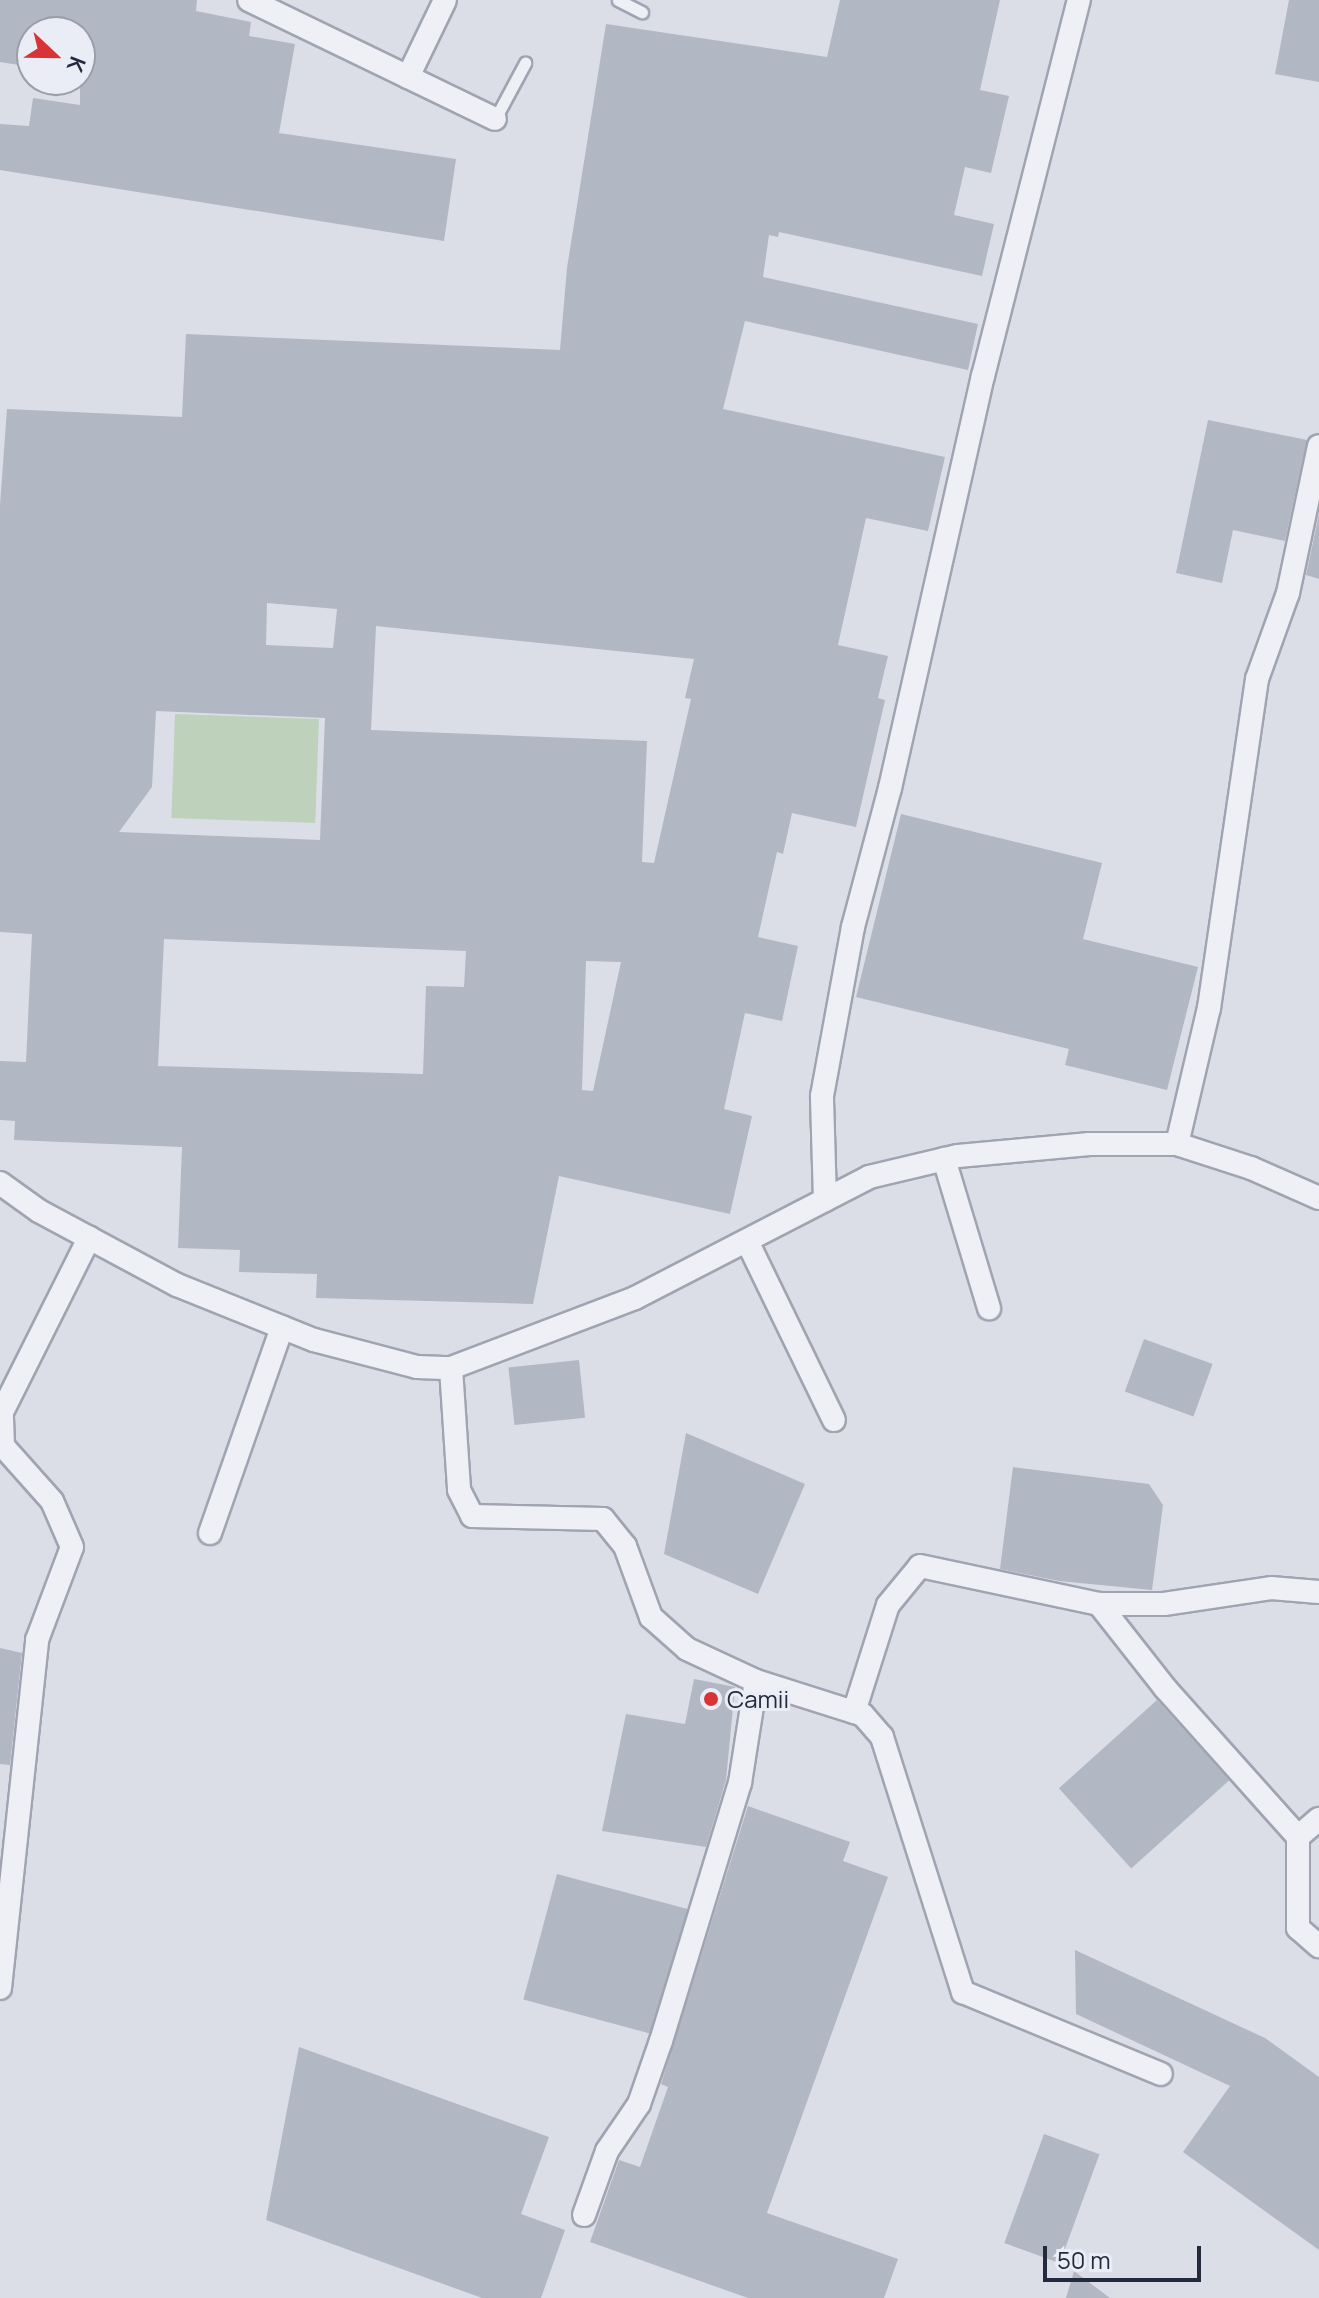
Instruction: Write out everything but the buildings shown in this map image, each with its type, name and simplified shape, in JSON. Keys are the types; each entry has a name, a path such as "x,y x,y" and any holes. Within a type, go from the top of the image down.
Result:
{"street":[{"path":"249,0 495,119"},
{"path":"408,77 445,0"},
{"path":"825,1200 822,1096 853,927 890,788 983,376 1079,0"},
{"path":"1177,1144 1209,1008 1257,679 1288,593 1319,446"},
{"path":"0,1183 89,1238 177,1285 282,1327 417,1367 451,1368 635,1298 869,1177 944,1159 1089,1144 1177,1144 1251,1168 1319,1198"},
{"path":"944,1159 989,1308"},
{"path":"0,1988 37,1640 72,1547 52,1501 3,1446 2,1412 89,1238"},
{"path":"747,1241 834,1420"},
{"path":"210,1533 282,1327"},
{"path":"451,1368 459,1490 472,1516 603,1519 625,1546 651,1617 687,1649 756,1681 854,1712 882,1737 963,1992 1161,2074"},
{"path":"854,1712 888,1605 920,1566 1099,1604 1164,1604 1271,1588 1319,1592"},
{"path":"1099,1604 1165,1688 1298,1837 1298,1928 1319,1946"},
{"path":"584,2215 607,2151 639,2104 661,2041 740,1783 756,1681"},
{"path":"1298,1837 1319,1819"}],"lane":[{"path":"618,0 642,12"},
{"path":"495,119 525,63"}],"green space":[{"path":"175,714 319,719 315,823 171,818"}],"place":[{"name":"Camii","path":"711,1699"}]}
